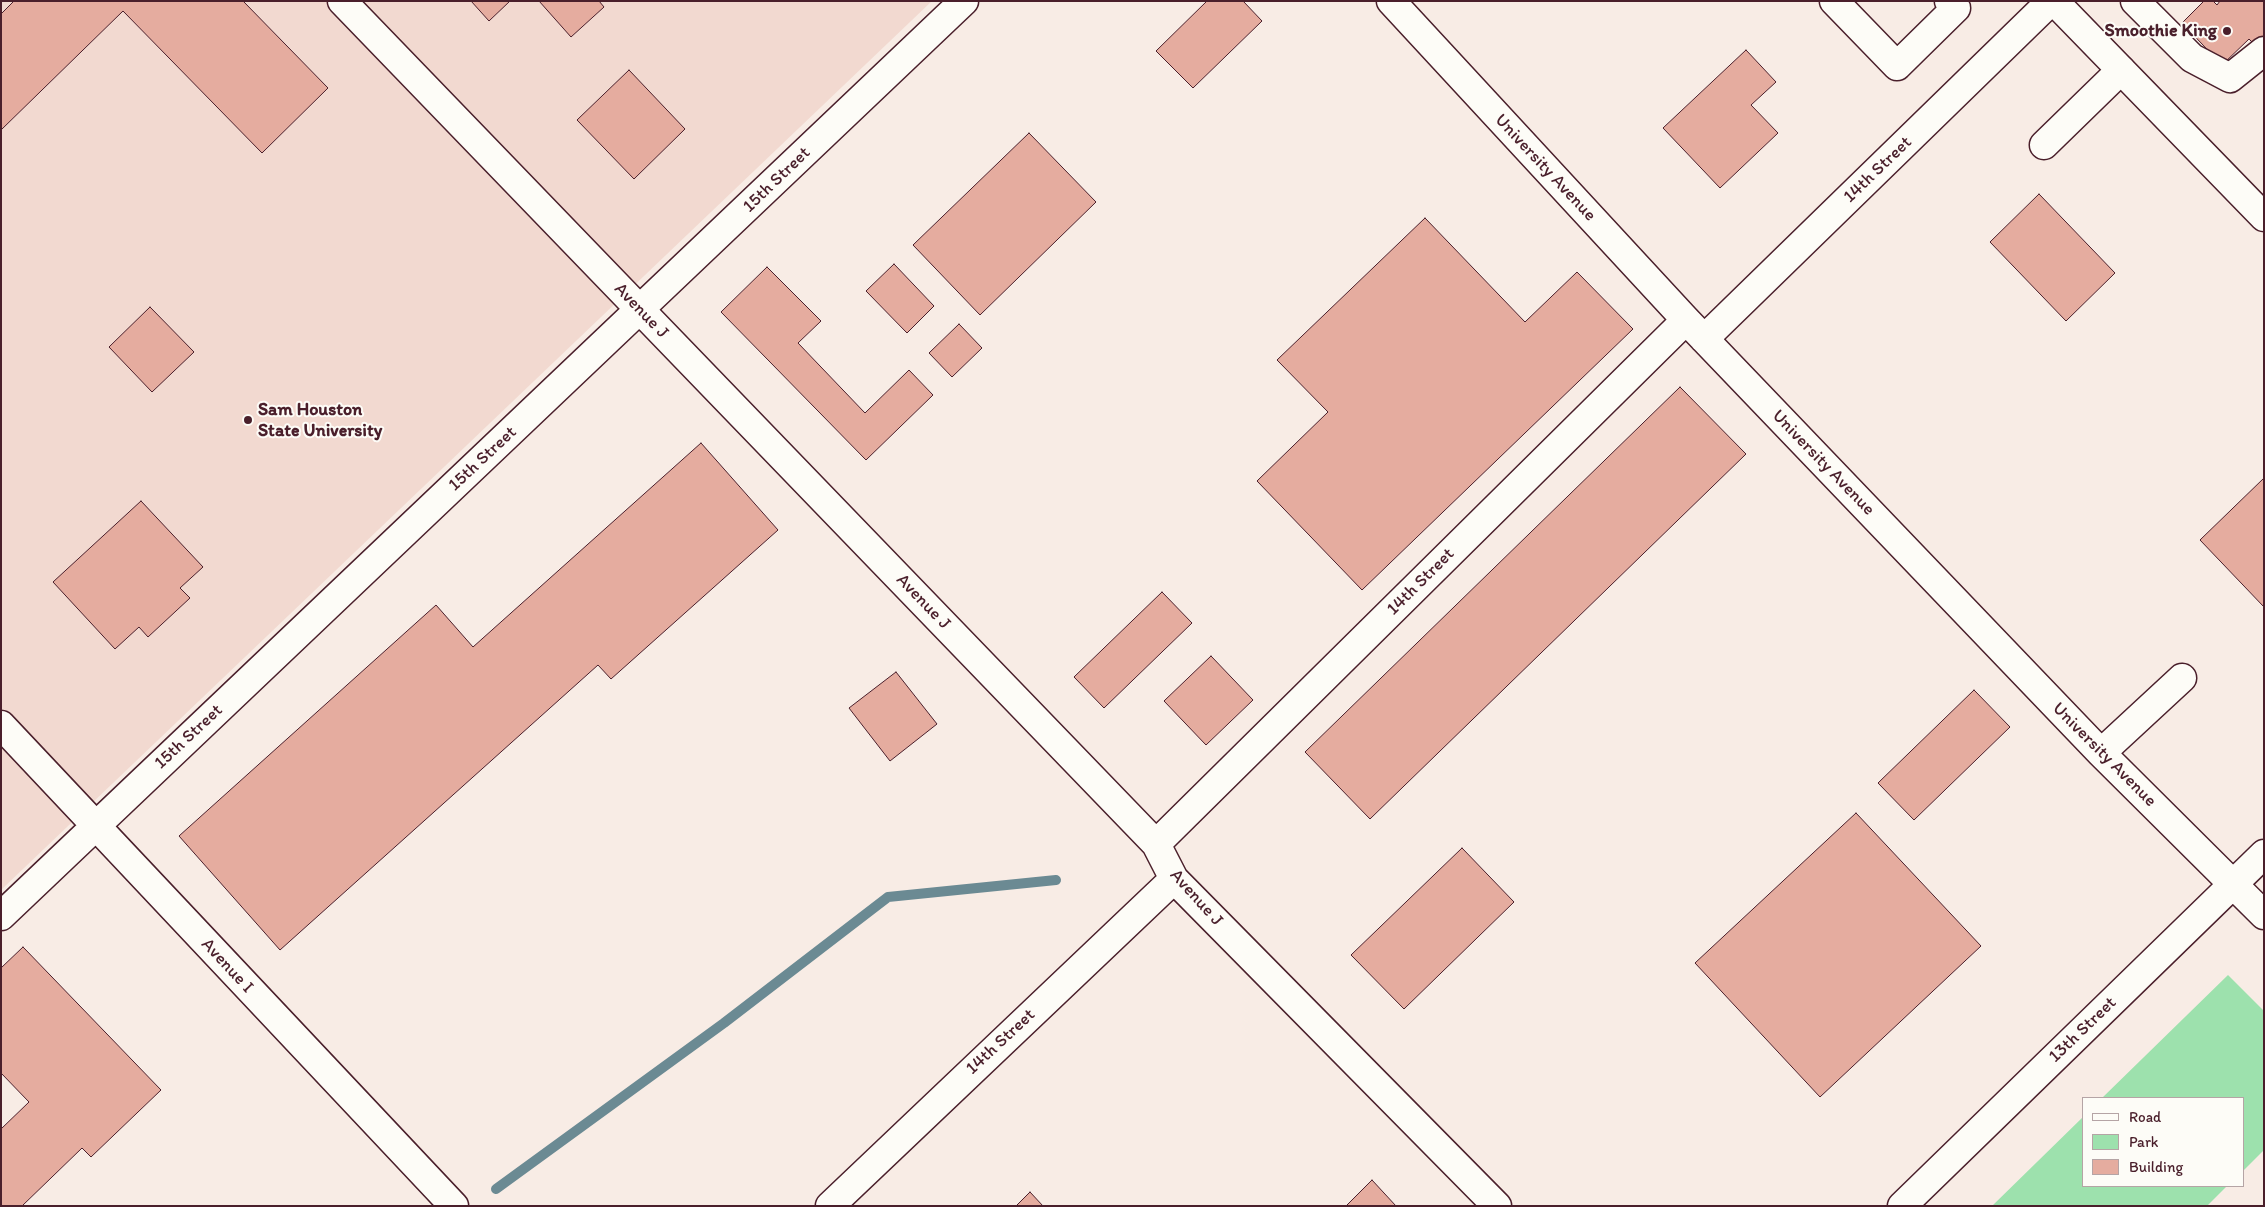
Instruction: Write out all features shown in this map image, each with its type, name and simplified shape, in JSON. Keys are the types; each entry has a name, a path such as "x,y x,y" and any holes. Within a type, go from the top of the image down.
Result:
{"street":[{"name":"Avenue J","path":"342,1 1156,844 1174,879 1498,1206"},
{"name":"15th Street","path":"1,916 964,1"},
{"name":"University Avenue","path":"1391,1 1695,330 2100,753 2264,915"},
{"path":"1834,1 1897,66 1956,8 1950,1"},
{"name":"14th Street","path":"1156,844 1695,330 2053,1"},
{"path":"2053,1 2264,217"},
{"path":"2135,1 2192,58 2230,78 2264,51"},
{"path":"2044,145 2120,70"},
{"path":"2100,753 2182,678"},
{"name":"Avenue I","path":"1,725 454,1206"},
{"name":"13th Street","path":"1902,1206 2264,854"},
{"name":"14th Street","path":"830,1206 1174,879"}],"shaded area":[{"name":"Sam Houston State University","path":"1,1 932,1 1,890"}],"green space":[{"path":"2228,975 2264,1011 2264,1150 2245,1169 2245,1097 2103,1097"},
{"path":"2082,1118 2082,1187 2226,1187 2207,1206 1992,1206"}],"building":[{"path":"14,1 243,1 328,88 262,153 123,11 1,130 1,14"},
{"path":"471,1 510,1 489,21"},
{"path":"539,1 599,1 604,7 571,37"},
{"path":"1207,1 1243,1 1262,21 1193,88 1156,51"},
{"name":"Smoothie King","path":"2204,1 2213,1 2217,5 2220,1 2264,1 2264,54 2249,39 2222,65 2182,23"},
{"path":"1746,50 1776,82 1751,105 1778,133 1720,188 1663,128"},
{"path":"629,70 685,129 634,179 577,120"},
{"path":"1029,133 1096,202 980,315 913,245"},
{"path":"2039,194 2115,273 2066,321 1990,242"},
{"path":"1425,218 1525,322 1577,272 1633,329 1362,590 1257,481 1328,412 1277,360"},
{"path":"894,264 934,306 907,333 866,291"},
{"path":"767,267 821,321 798,343 865,413 909,370 933,395 866,460 721,312"},
{"path":"150,307 194,352 152,392 109,347"},
{"path":"959,324 982,348 952,377 929,353"},
{"path":"1680,387 1746,454 1370,819 1305,752"},
{"path":"701,443 778,530 611,679 598,665 280,950 179,836 436,605 473,647"},
{"path":"2264,478 2264,607 2200,540"},
{"path":"141,501 203,567 180,588 190,598 148,637 139,627 115,649 53,582"},
{"path":"1162,592 1192,623 1104,708 1074,677"},
{"path":"1211,656 1253,700 1206,745 1164,701"},
{"path":"896,672 937,724 890,761 849,708"},
{"path":"1974,690 2010,727 1914,820 1878,783"},
{"path":"1856,813 1981,946 1820,1097 1695,963"},
{"path":"1462,848 1514,902 1404,1009 1351,955"},
{"path":"23,947 161,1090 91,1157 82,1148 22,1206 1,1206 1,1129 29,1102 1,1073 1,968"},
{"path":"1372,1180 1396,1206 1346,1206"},
{"path":"1030,1192 1043,1206 1016,1206"}],"waterway":[{"path":"496,1189 724,1023 888,897 1056,880"}],"place":[{"name":"Smoothie King","path":"2227,31"},
{"name":"Sam Houston State University","path":"248,420"}]}
